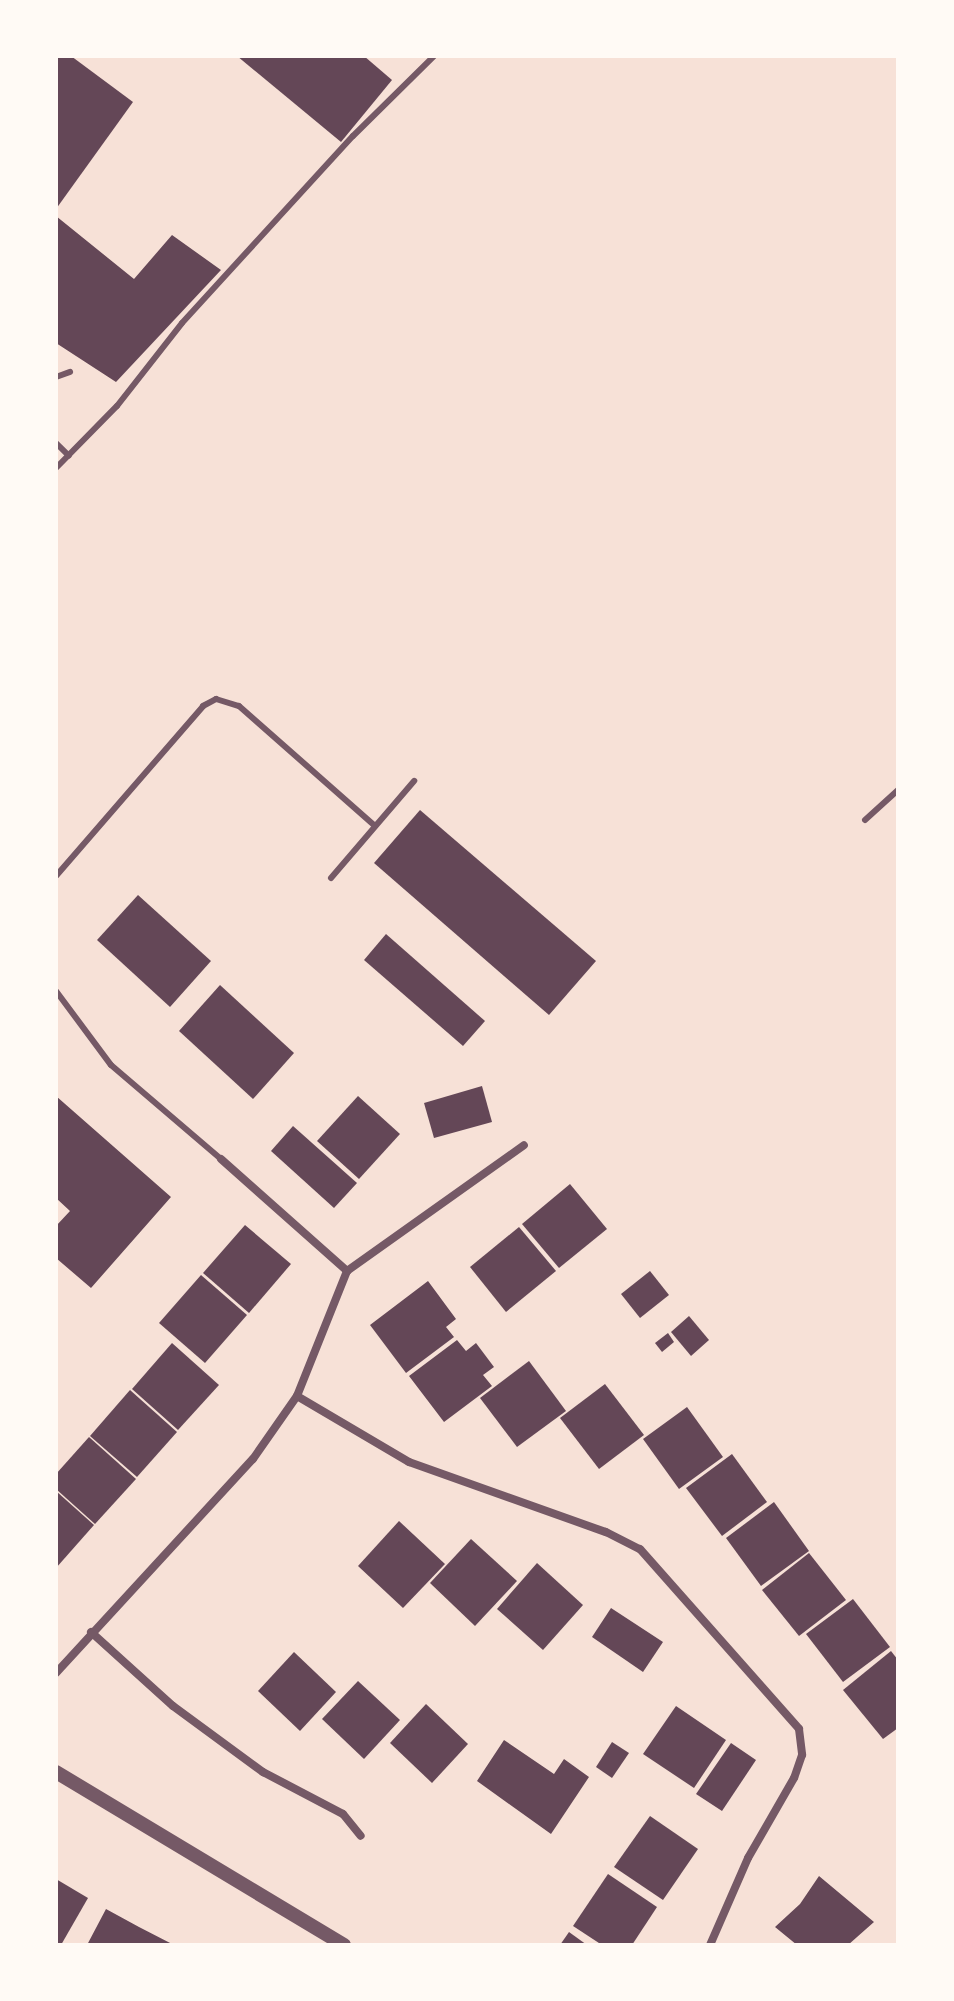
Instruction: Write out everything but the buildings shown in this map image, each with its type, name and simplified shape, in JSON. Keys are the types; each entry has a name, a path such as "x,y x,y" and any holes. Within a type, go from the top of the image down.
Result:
{"street":[{"path":"56,1673 253,1459 297,1396 347,1271 524,1145"},
{"path":"221,1159 347,1271"},
{"path":"297,1396 409,1462 606,1532 640,1549 799,1729 802,1755 794,1778 748,1858 710,1945"},
{"path":"91,1632 173,1706 263,1772 343,1814 361,1836"},
{"path":"56,1772 344,1945"}],"lane":[{"path":"56,468 117,406 182,323 434,56"},
{"path":"56,377 70,372"},
{"path":"56,443 69,456"},
{"path":"56,876 203,706 216,699 239,706 375,826"},
{"path":"331,878 414,781"},
{"path":"865,820 898,790"},
{"path":"56,991 111,1065 221,1159"}]}
